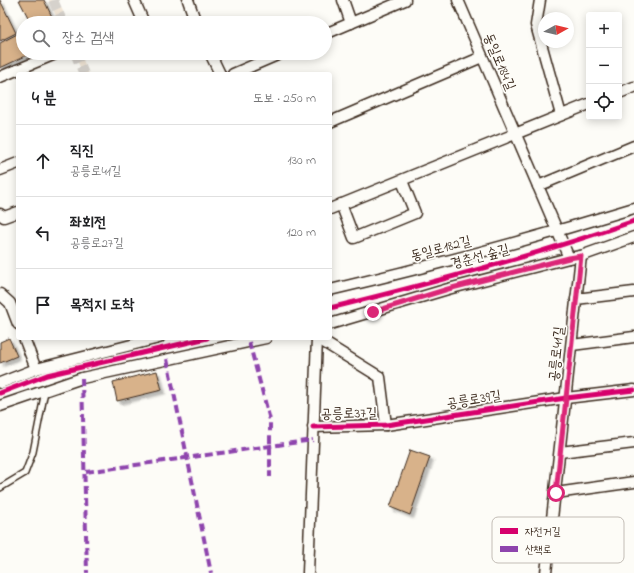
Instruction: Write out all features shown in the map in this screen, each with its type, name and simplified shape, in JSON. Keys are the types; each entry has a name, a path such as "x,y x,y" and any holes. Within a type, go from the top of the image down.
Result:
{"street":[{"path":"134,0 141,16"},
{"path":"188,0 194,16"},
{"path":"343,0 351,23"},
{"path":"332,31 405,0"},
{"name":"동일로184길","path":"458,0 514,135 569,258"},
{"path":"540,0 536,25 561,115"},
{"path":"332,121 482,57"},
{"path":"0,77 41,60"},
{"path":"213,60 219,72"},
{"path":"238,72 266,60"},
{"path":"622,92 634,87"},
{"path":"332,208 586,105"},
{"path":"538,186 634,146"},
{"path":"0,170 16,164"},
{"path":"341,204 354,238 415,213 402,181"},
{"path":"558,231 634,208"},
{"path":"0,214 4,217 16,213"},
{"name":"동일로182길","path":"332,290 431,266 558,231"},
{"path":"332,323 448,289 581,256 634,237"},
{"name":"공릉로41길","path":"553,517 581,256"},
{"path":"576,299 634,292"},
{"path":"0,294 10,303 16,319"},
{"path":"10,303 16,298"},
{"path":"572,346 634,337"},
{"path":"25,340 36,369"},
{"path":"0,383 36,369 151,340"},
{"path":"0,406 45,392 82,378 207,349 255,340"},
{"name":"공릉로37길","path":"308,573 317,340"},
{"path":"320,340 380,378 386,425"},
{"name":"공릉로39길","path":"386,425 566,398 634,390"},
{"name":"공릉로37길","path":"313,427 386,425"},
{"path":"560,452 634,443"},
{"path":"556,493 634,482"},
{"name":"공릉로41길","path":"546,573 547,563"}],"lane":[{"path":"0,488 25,473 33,452 45,392"}],"path":[{"path":"332,308 406,289"}],"shaded area":[{"path":"49,0 58,0 65,16 56,16"},
{"path":"77,60 83,60 88,72 82,72"}],"building":[{"path":"0,0 16,33 0,41"},
{"path":"19,0 44,0 52,16 27,16"},
{"path":"16,35 17,60 0,68 0,43"},
{"path":"9,338 17,356 0,363 0,342"},
{"path":"157,371 162,390 117,401 113,382"},
{"path":"410,450 430,457 410,515 390,507"}],"tunnel":[{"path":"53,0 60,16"},
{"path":"78,60 83,72"}],"marked path":[{"path":"249,342 270,420 270,477"},
{"path":"167,359 211,573"},
{"path":"82,378 87,573"},
{"path":"86,472 313,440"}],"cycle path":[{"name":"경춘선 숲길","path":"332,308 483,268 559,246 634,221"},
{"path":"0,393 47,375 198,340"},
{"path":"313,427 386,425 566,398 634,390"}],"route":[{"path":"373,312 448,289 581,256 572,357 556,493"}]}
